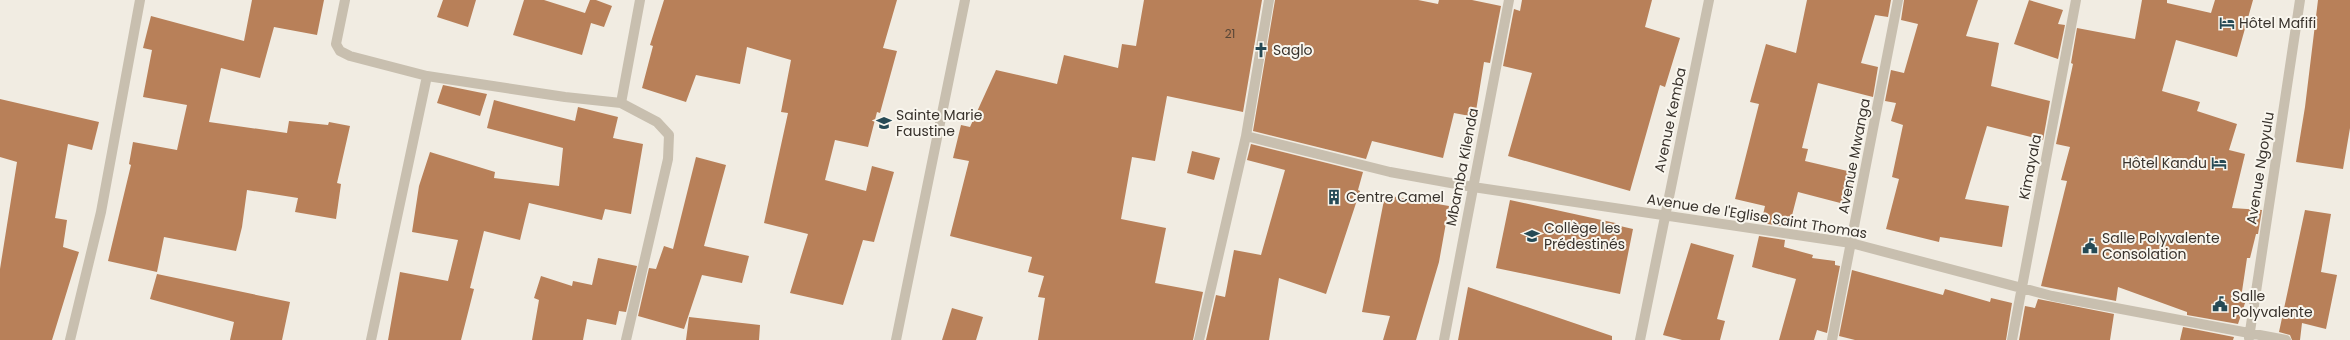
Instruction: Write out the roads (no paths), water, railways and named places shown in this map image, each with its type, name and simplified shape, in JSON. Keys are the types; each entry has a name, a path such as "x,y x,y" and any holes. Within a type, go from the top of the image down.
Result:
{"street":[{"path":"70,340 101,212 140,0"},
{"path":"345,0 336,44 340,52 367,61 428,76 565,97 621,103 657,122 669,135 668,159 626,340"},
{"path":"621,103 640,0"},
{"path":"896,340 965,0"},
{"path":"1199,340 1246,136 1269,0"},
{"name":"Mbamba Kilenda","path":"1444,340 1508,0"},
{"name":"Avenue Kemba","path":"1640,340 1709,0"},
{"name":"Avenue Mwanga","path":"1832,340 1898,0"},
{"name":"Kimayala","path":"2012,340 2076,0"},
{"name":"Avenue Ngoyulu","path":"2249,337 2300,0"},
{"path":"371,340 428,76"},
{"name":"Avenue de l'Eglise Saint Thomas","path":"1246,136 1390,172 1473,187 1851,243 2021,289 2249,337 2286,340"}],"place":[{"name":"Hôtel Mafifi","path":"2227,23"},
{"name":"Saglo","path":"1261,50"},
{"name":"Sainte Marie Faustine","path":"884,123"},
{"name":"Hôtel Kandu","path":"2219,163"},
{"name":"Centre Camel","path":"1334,197"},
{"name":"Collège les Prédestinés","path":"1532,236"},
{"name":"Salle Polyvalente Consolation","path":"2090,246"},
{"name":"Salle Polyvalente","path":"2220,304"}]}
